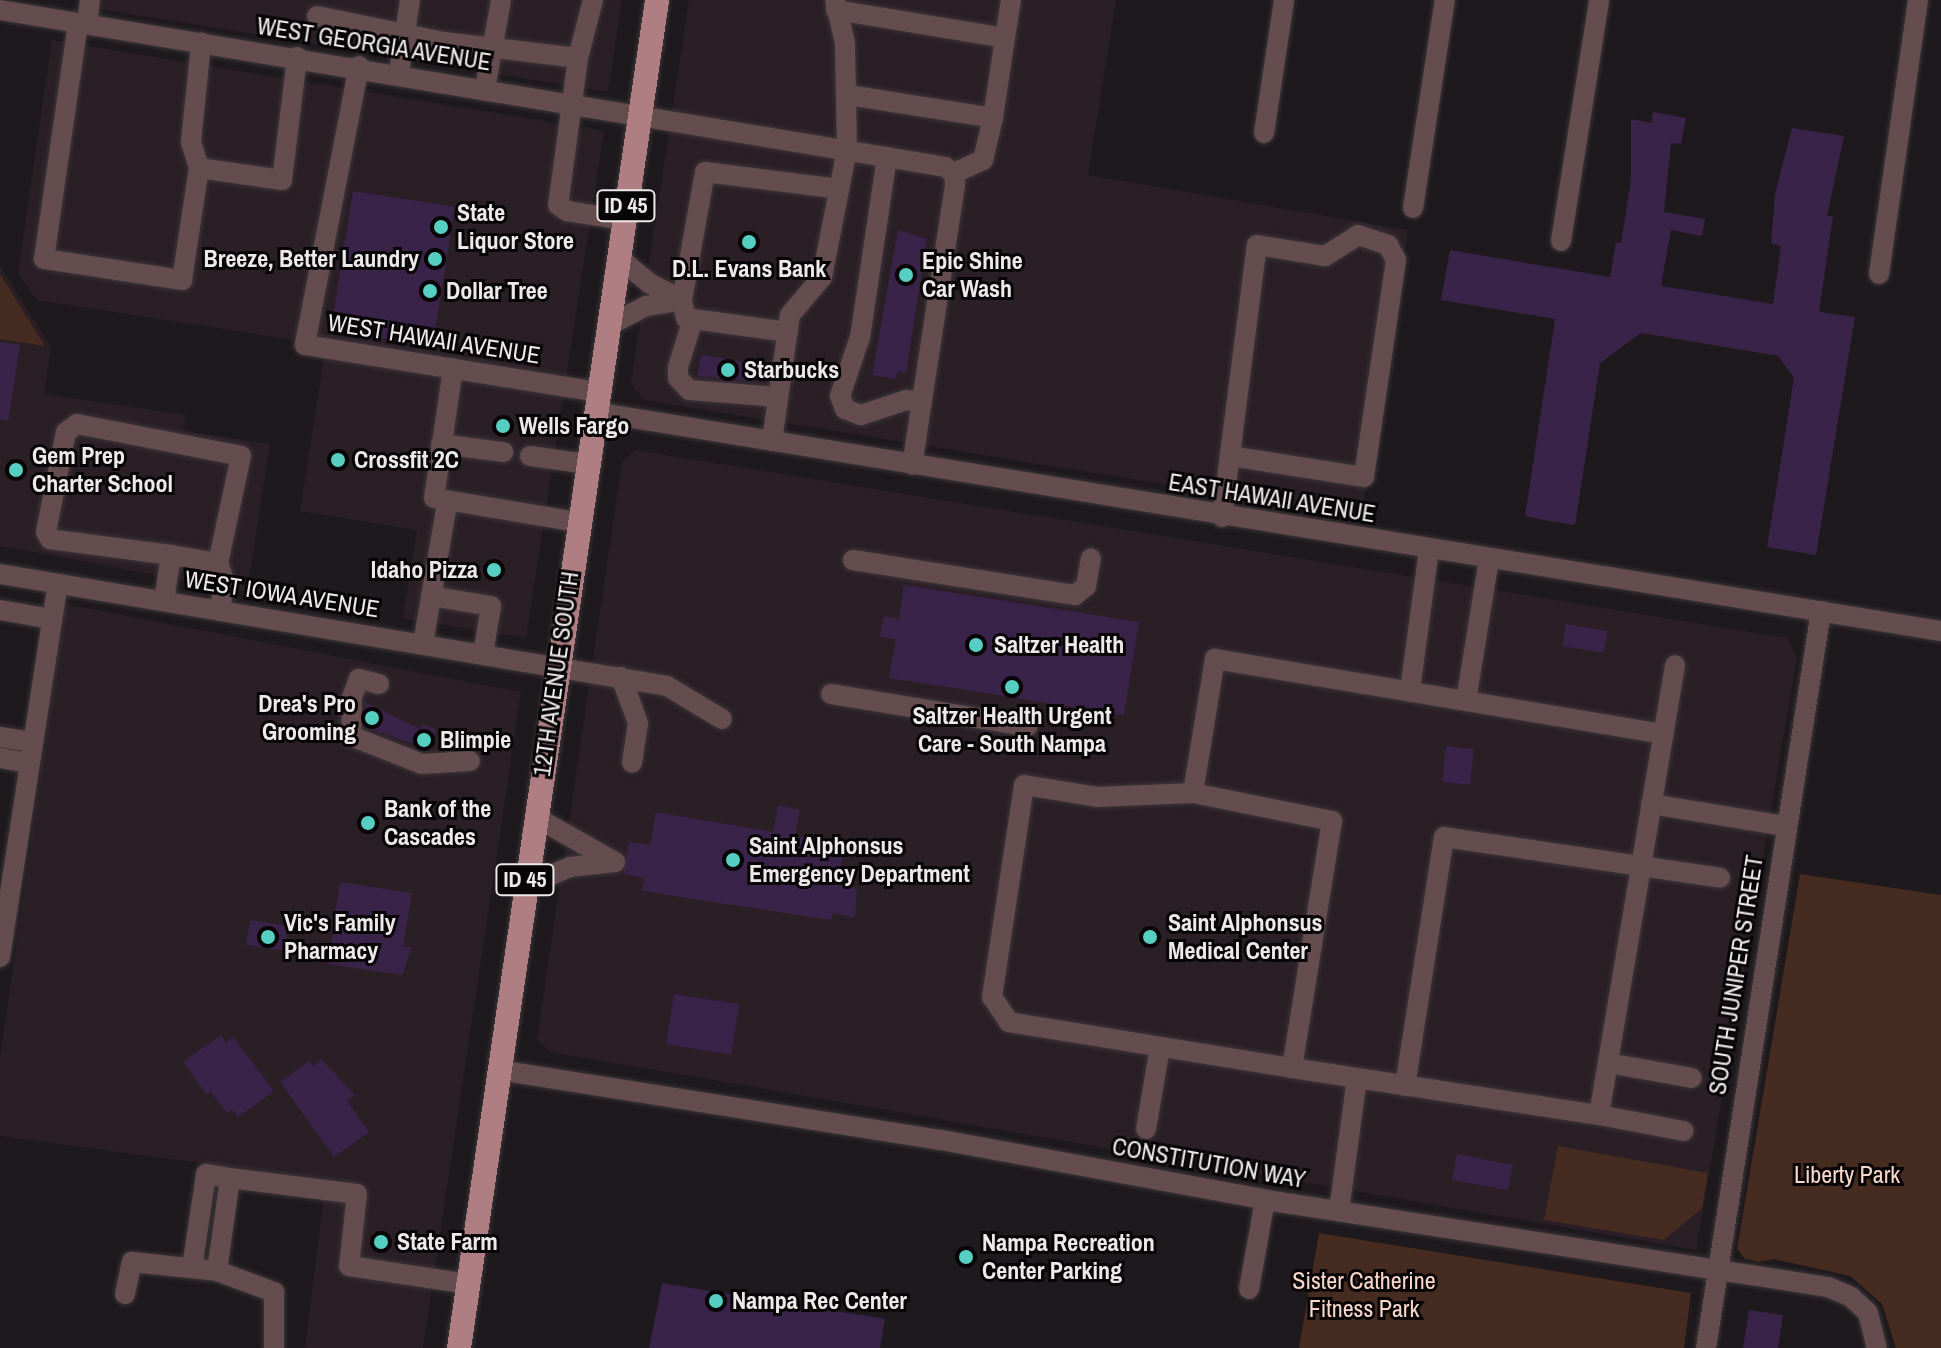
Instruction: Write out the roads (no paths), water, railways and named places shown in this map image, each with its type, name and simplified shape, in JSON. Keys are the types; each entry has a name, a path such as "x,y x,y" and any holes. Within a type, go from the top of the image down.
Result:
{"main road":[{"name":"12TH AVENUE SOUTH","path":"459,1348 657,0"}],"street":[{"path":"90,0 82,24 44,259 182,280 199,168 191,142 201,43"},
{"path":"399,73 410,0"},
{"path":"485,89 501,0"},
{"path":"593,0 578,58 558,205 567,211 624,220"},
{"path":"912,465 954,173 983,160 993,118 1011,0"},
{"path":"1264,133 1284,0"},
{"path":"1413,208 1445,0"},
{"path":"1561,241 1599,0"},
{"path":"1879,274 1918,0"},
{"path":"772,441 790,315 822,277 847,150 845,43 835,5 1005,38"},
{"name":"WEST GEORGIA AVENUE","path":"0,10 359,66 639,117 887,157 954,173"},
{"path":"317,16 494,48 578,58"},
{"path":"199,168 282,180 297,57"},
{"name":"WEST HAWAII AVENUE","path":"359,66 305,345 453,368 596,402"},
{"path":"848,95 993,118"},
{"path":"887,157 860,337 840,396 845,409 861,415 906,400 922,402"},
{"path":"788,332 686,318 682,300 705,172 839,189"},
{"path":"1222,517 1234,389 1257,245 1325,256 1358,235 1372,236 1388,245 1396,260 1364,477 1230,456"},
{"path":"618,257 649,283 682,300"},
{"path":"608,326 646,306 682,300"},
{"path":"693,319 678,367 678,378 689,390 778,397"},
{"path":"453,368 434,498 447,503 578,522"},
{"name":"EAST HAWAII AVENUE","path":"596,402 772,441 912,465 1941,631"},
{"path":"218,563 50,539 46,532 66,432 77,424 241,456 218,563 224,580 220,611"},
{"path":"441,444 503,452"},
{"path":"530,456 587,464"},
{"path":"423,644 447,503"},
{"path":"1410,690 1429,550"},
{"path":"164,601 171,555"},
{"path":"853,560 1075,595 1086,586 1091,558"},
{"path":"1466,701 1489,559"},
{"name":"WEST IOWA AVENUE","path":"0,574 667,686 722,719"},
{"path":"0,957 58,584"},
{"path":"431,596 491,606 483,654"},
{"path":"0,610 52,619"},
{"name":"SOUTH JUNIPER STREET","path":"1706,1348 1785,826 1821,611"},
{"path":"1193,793 1215,659 1664,734"},
{"path":"1599,1115 1675,665"},
{"path":"621,677 638,723 632,763"},
{"path":"379,684 359,679 349,719 351,736 422,764 470,761"},
{"path":"831,694 1027,726"},
{"path":"0,737 33,742"},
{"path":"0,758 29,763"},
{"path":"1292,1068 1332,821 1193,793 1097,797 1024,785 992,997 1009,1022 1160,1047 1405,1086 1599,1115 1684,1131"},
{"path":"1651,804 1785,826"},
{"path":"525,886 570,867 615,862 535,817"},
{"path":"1405,1086 1444,837 1720,878"},
{"path":"1146,1129 1160,1047"},
{"path":"1608,1063 1692,1078"},
{"name":"CONSTITUTION WAY","path":"498,1070 941,1140 1265,1200 1828,1287 1851,1297 1868,1313 1877,1348"},
{"path":"1339,1211 1357,1078"},
{"path":"192,1268 206,1174 357,1194 349,1266 468,1284"},
{"path":"217,1271 230,1178"},
{"path":"1249,1289 1265,1200"},
{"path":"125,1294 132,1262 217,1271 274,1292 274,1348"}],"place":[{"name":"State Liquor Store","path":"441,227"},
{"name":"D.L. Evans Bank","path":"749,242"},
{"name":"Breeze, Better Laundry","path":"435,259"},
{"name":"Epic Shine Car Wash","path":"906,275"},
{"name":"Dollar Tree","path":"430,291"},
{"name":"Starbucks","path":"728,370"},
{"name":"Wells Fargo","path":"503,426"},
{"name":"Crossfit 2C","path":"338,460"},
{"name":"Gem Prep Charter School","path":"16,470"},
{"name":"Idaho Pizza","path":"494,570"},
{"name":"Saltzer Health","path":"976,645"},
{"name":"Saltzer Health Urgent Care - South Nampa","path":"1012,687"},
{"name":"Drea's Pro Grooming","path":"372,718"},
{"name":"Blimpie","path":"424,740"},
{"name":"Bank of the Cascades","path":"368,823"},
{"name":"Saint Alphonsus Emergency Department","path":"733,860"},
{"name":"Vic's Family Pharmacy","path":"268,937"},
{"name":"Saint Alphonsus Medical Center","path":"1150,937"},
{"name":"State Farm","path":"381,1242"},
{"name":"Nampa Recreation Center Parking","path":"966,1257"},
{"name":"Nampa Rec Center","path":"716,1301"}],"park label":[{"name":"Liberty Park","path":"1847,1175"},
{"name":"Sister Catherine Fitness Park","path":"1364,1295"}]}
